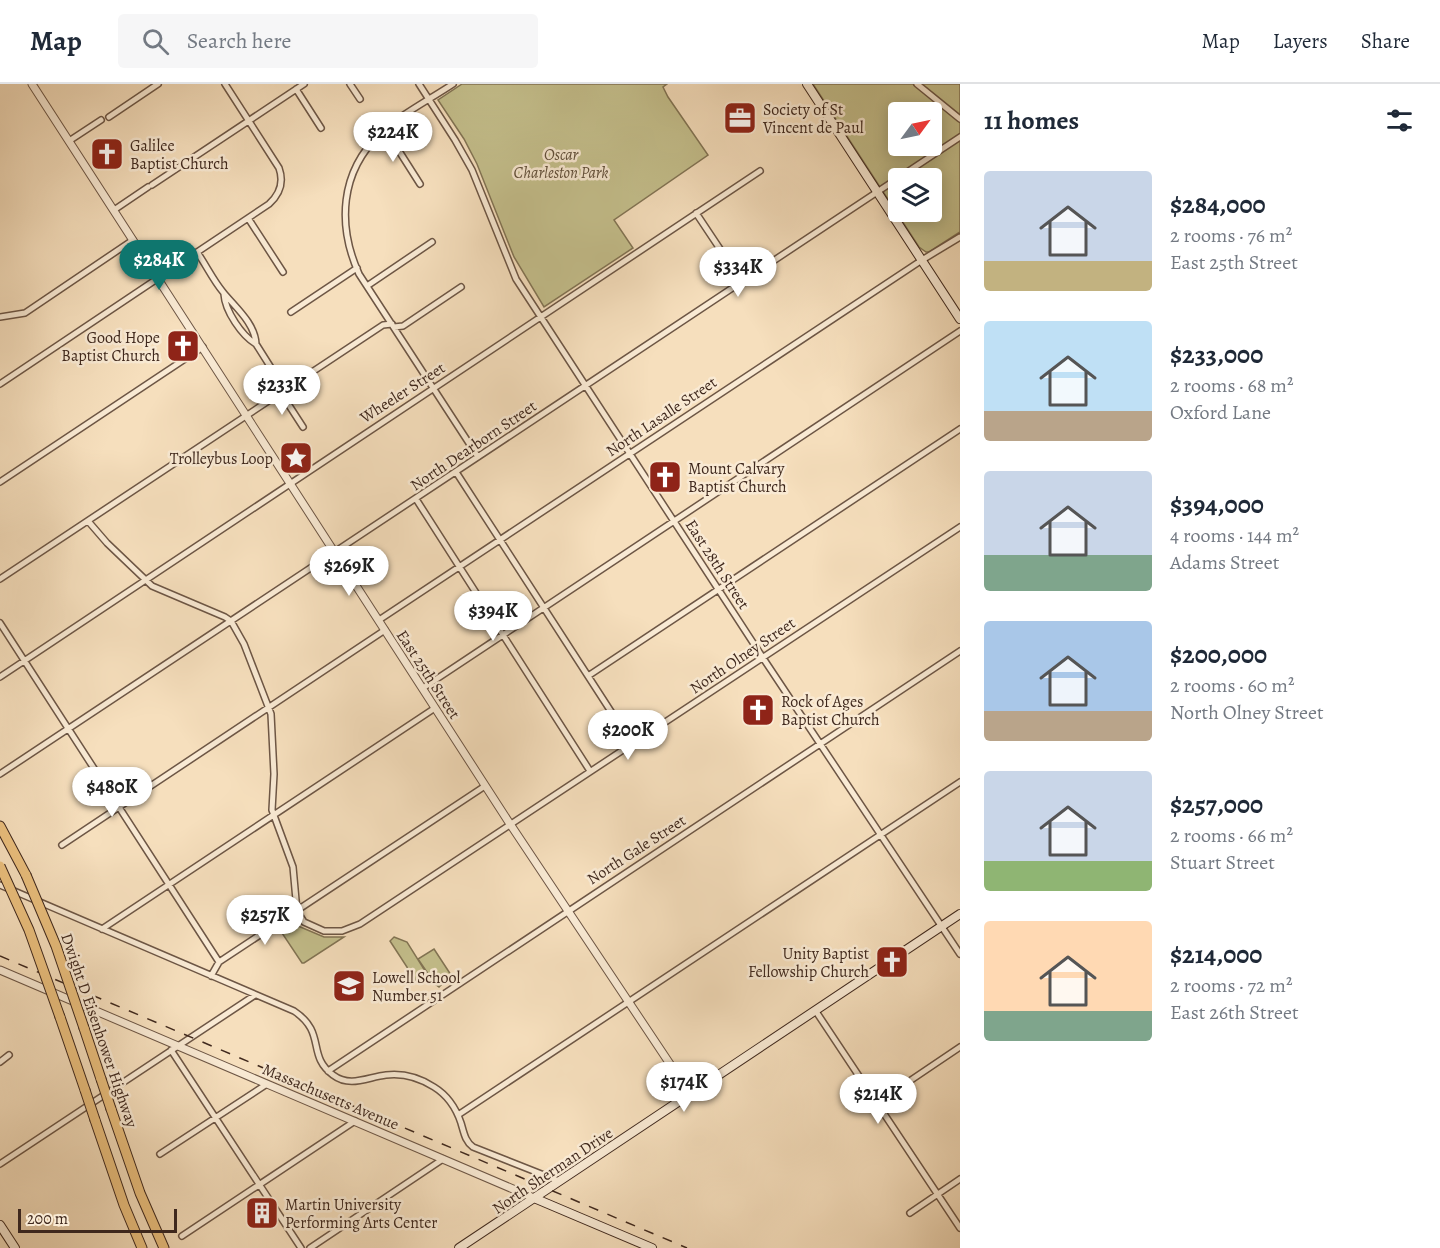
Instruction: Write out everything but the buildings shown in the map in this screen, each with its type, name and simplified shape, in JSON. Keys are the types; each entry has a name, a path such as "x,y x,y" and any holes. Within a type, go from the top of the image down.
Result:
{"highway":[{"name":"Dwight D Eisenhower Highway","path":"1,826 26,875 56,946 144,1202 164,1248"},
{"name":"Dwight D Eisenhower Highway","path":"0,866 33,939 124,1205 142,1248"}],"main road":[{"path":"807,84 960,319"},
{"name":"North Sherman Drive","path":"459,1248 960,914"},
{"name":"Massachusetts Avenue","path":"534,1198 652,1248"},
{"path":"0,1225 15,1248"}],"street":[{"name":"East 25th Street","path":"32,84 485,786 690,1094"},
{"path":"109,117 158,84"},
{"path":"0,384 275,198 281,186 277,164 225,84"},
{"path":"114,210 304,84"},
{"path":"350,84 360,99"},
{"name":"East 28th Street","path":"419,84 464,154 482,192 512,270 541,317 960,954"},
{"path":"453,84 385,129 367,149 352,177 345,208 346,233 349,250 367,286 478,457"},
{"path":"918,84 960,119"},
{"path":"296,89 321,128"},
{"path":"69,141 101,120"},
{"path":"385,129 420,183"},
{"name":"North Dearborn Street","path":"0,774 960,137"},
{"name":"Wheeler Street","path":"0,677 760,171"},
{"path":"696,213 742,282"},
{"path":"248,218 283,272"},
{"name":"North Lasalle Street","path":"379,620 960,237"},
{"path":"0,317 25,313 133,240"},
{"path":"367,286 432,242"},
{"path":"197,252 224,294 243,314 256,344 303,426"},
{"path":"291,312 357,268"},
{"path":"0,579 383,325 403,326 461,287"},
{"path":"224,294 224,301 234,320 256,344"},
{"path":"423,688 960,332"},
{"path":"0,482 203,347"},
{"path":"588,676 960,429"},
{"path":"456,472 632,744"},
{"path":"416,499 590,771"},
{"path":"88,521 145,580 163,591 231,621 252,662 269,707 272,721 274,815 293,867 297,911"},
{"name":"North Olney Street","path":"297,911 304,922 324,931 342,931 355,927 960,527"},
{"path":"0,623 219,962"},
{"path":"62,844 385,630"},
{"name":"North Gale Street","path":"328,1071 960,651"},
{"path":"102,929 435,708"},
{"path":"458,1115 960,782"},
{"path":"211,976 219,962 485,786"},
{"path":"0,885 294,1011 307,1021 314,1033 320,1061 336,1078 348,1081 386,1075 415,1078 442,1092 458,1115 468,1143 472,1147 559,1181"},
{"name":"Massachusetts Avenue","path":"0,970 175,1048 267,1084 534,1198"},
{"path":"0,1164 255,995"},
{"path":"815,1010 960,1227"},
{"path":"877,1103 960,1047"},
{"path":"175,1048 216,1118 301,1248"},
{"path":"0,1062 9,1055"},
{"path":"160,1154 267,1084"},
{"path":"182,1236 355,1121"},
{"path":"309,1248 443,1158"},
{"path":"910,1213 960,1179"}],"green space":[{"name":"Oscar Charleston Park","path":"462,84 667,84 663,87 668,97 708,155 614,220 633,248 544,307 514,257 477,164 464,139 438,100"},
{"path":"813,84 960,84 960,232 926,252 919,247 903,222 942,222 942,168 888,168 888,199"},
{"path":"291,923 324,937 344,937 302,963 280,930"},
{"path":"394,937 407,942 427,974 416,981 390,941"},
{"path":"434,949 451,975 439,987 418,959"}],"railway":[{"path":"0,956 687,1248"}],"place":[{"name":"Society of St Vincent de Paul","path":"740,118"},
{"name":"Galilee Baptist Church","path":"107,154"},
{"name":"Good Hope Baptist Church","path":"183,346"},
{"name":"Trolleybus Loop","path":"296,458"},
{"name":"Mount Calvary Baptist Church","path":"665,477"},
{"name":"Rock of Ages Baptist Church","path":"758,710"},
{"name":"Unity Baptist Fellowship Church","path":"892,962"},
{"name":"Lowell School Number 51","path":"349,986"},
{"name":"Martin University Performing Arts Center","path":"262,1213"}]}
